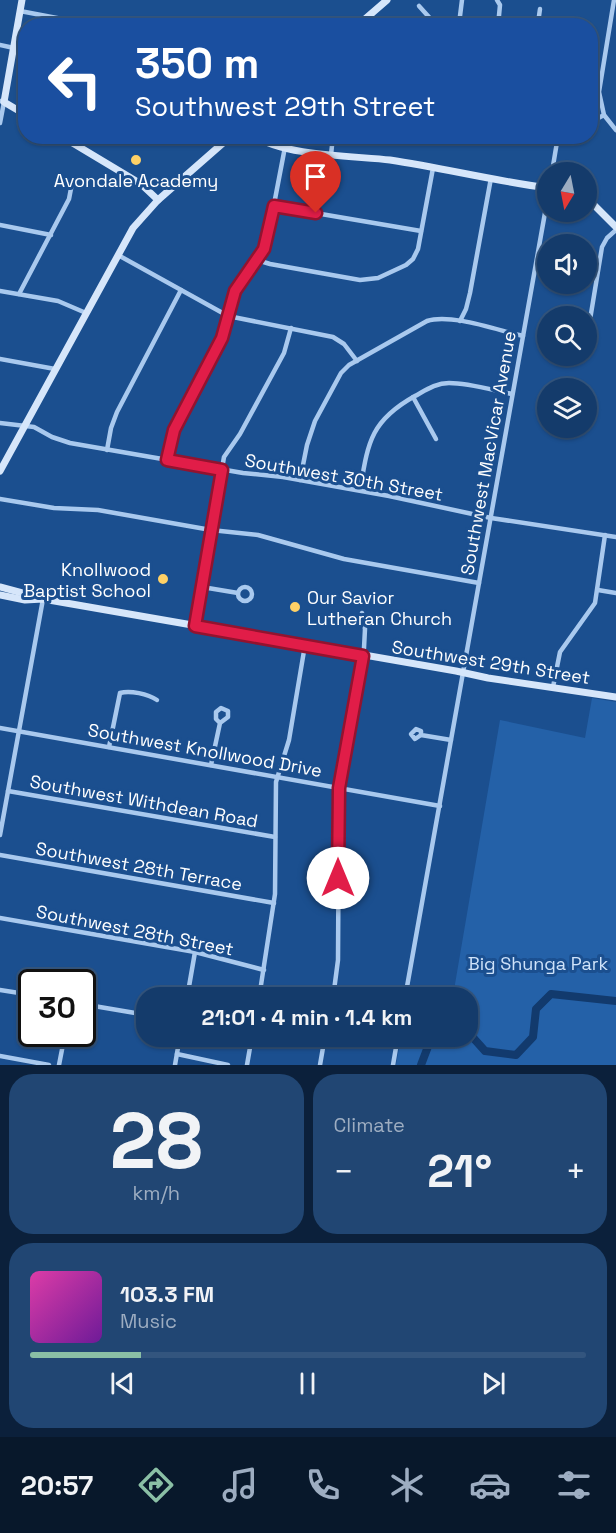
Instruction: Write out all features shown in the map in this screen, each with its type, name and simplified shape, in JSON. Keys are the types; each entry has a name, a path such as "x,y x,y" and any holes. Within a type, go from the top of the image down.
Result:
{"main road":[{"path":"19,18 22,0"},
{"path":"366,18 387,0"},
{"path":"18,23 2,102 18,111"},
{"path":"74,144 141,184 158,200"},
{"path":"0,471 133,228 158,200 222,144"},
{"path":"272,144 331,155 379,159 537,186"},
{"path":"597,209 616,229"},
{"name":"Southwest 29th Street","path":"0,587 33,594 43,599"},
{"name":"Southwest 29th Street","path":"0,595 25,600 43,599 363,656 616,697"}],"street":[{"path":"461,18 462,0"},
{"path":"497,0 500,5 499,18"},
{"path":"614,0 599,89 604,115 616,130"},
{"path":"419,6 430,18"},
{"path":"540,9 541,18"},
{"path":"20,11 57,18"},
{"path":"0,45 14,48"},
{"path":"0,123 2,102"},
{"path":"598,118 604,115"},
{"path":"331,155 332,144"},
{"path":"554,162 557,144"},
{"path":"167,460 174,430 217,351 235,291 257,260 267,241 285,147"},
{"path":"257,260 360,280 386,275 411,261 418,249 433,168"},
{"path":"19,294 69,199 72,178"},
{"path":"460,321 470,293 491,178"},
{"path":"274,206 421,231"},
{"name":"Southwest MacVicar Avenue","path":"407,987 543,222"},
{"path":"0,225 51,235"},
{"path":"592,306 602,247 616,229"},
{"path":"117,255 228,316 333,337 344,344 357,361"},
{"path":"107,450 117,412 181,290"},
{"path":"0,291 58,301 86,313"},
{"path":"300,480 307,445 317,416 341,373 357,361 426,321 445,317 523,336"},
{"path":"195,626 226,454 240,434 284,353 291,328"},
{"path":"0,359 55,369"},
{"path":"360,490 366,456 380,424 392,410 429,388 448,383 512,394"},
{"path":"413,397 436,440"},
{"name":"Southwest 30th Street","path":"0,423 33,427 70,443 107,450 360,490 491,518 616,537"},
{"path":"0,499 54,508 98,510 211,530 258,535 344,559 479,584"},
{"path":"553,687 560,652 591,610 598,590 605,535"},
{"path":"202,587 238,593"},
{"path":"598,590 616,593"},
{"path":"0,836 43,599"},
{"path":"334,987 338,960 339,788 363,656 365,633 362,613"},
{"path":"261,987 274,903 276,777 289,740 305,645"},
{"path":"109,747 120,693 126,692 157,700"},
{"path":"211,765 220,723"},
{"name":"Southwest Knollwood Drive","path":"0,728 440,806"},
{"path":"421,735 451,740"},
{"name":"Southwest Withdean Road","path":"8,791 275,837"},
{"name":"Southwest 28th Terrace","path":"0,855 274,903"},
{"name":"Southwest 28th Street","path":"0,918 195,952 264,970"},
{"path":"189,987 195,952"},
{"path":"0,990 18,993"},
{"path":"96,1006 136,1013"},
{"path":"59,1065 62,1047"},
{"path":"175,1065 178,1047"},
{"path":"247,1065 250,1047"},
{"path":"320,1065 323,1047"},
{"path":"393,1065 396,1047"},
{"path":"177,1054 228,1065"},
{"path":"0,1056 49,1065"}],"green space":[{"name":"Big Shunga Park","path":"592,698 616,702 616,1065 396,1065 399,1047 478,1047 478,987 455,987 500,720 585,738"}],"waterway":[{"path":"478,1043 485,1051 516,1055 533,1037 536,1009 551,994 616,1001"},
{"path":"421,1065 428,1047"}],"place":[{"name":"Avondale Academy","path":"136,160"},
{"name":"Knollwood Baptist School","path":"163,579"},
{"name":"Our Savior Lutheran Church","path":"295,607"}],"route":[{"path":"316,213 274,206 269,235 262,254 235,291 217,351 174,430 167,460 222,470 195,626 363,656 339,788 338,878"}]}
